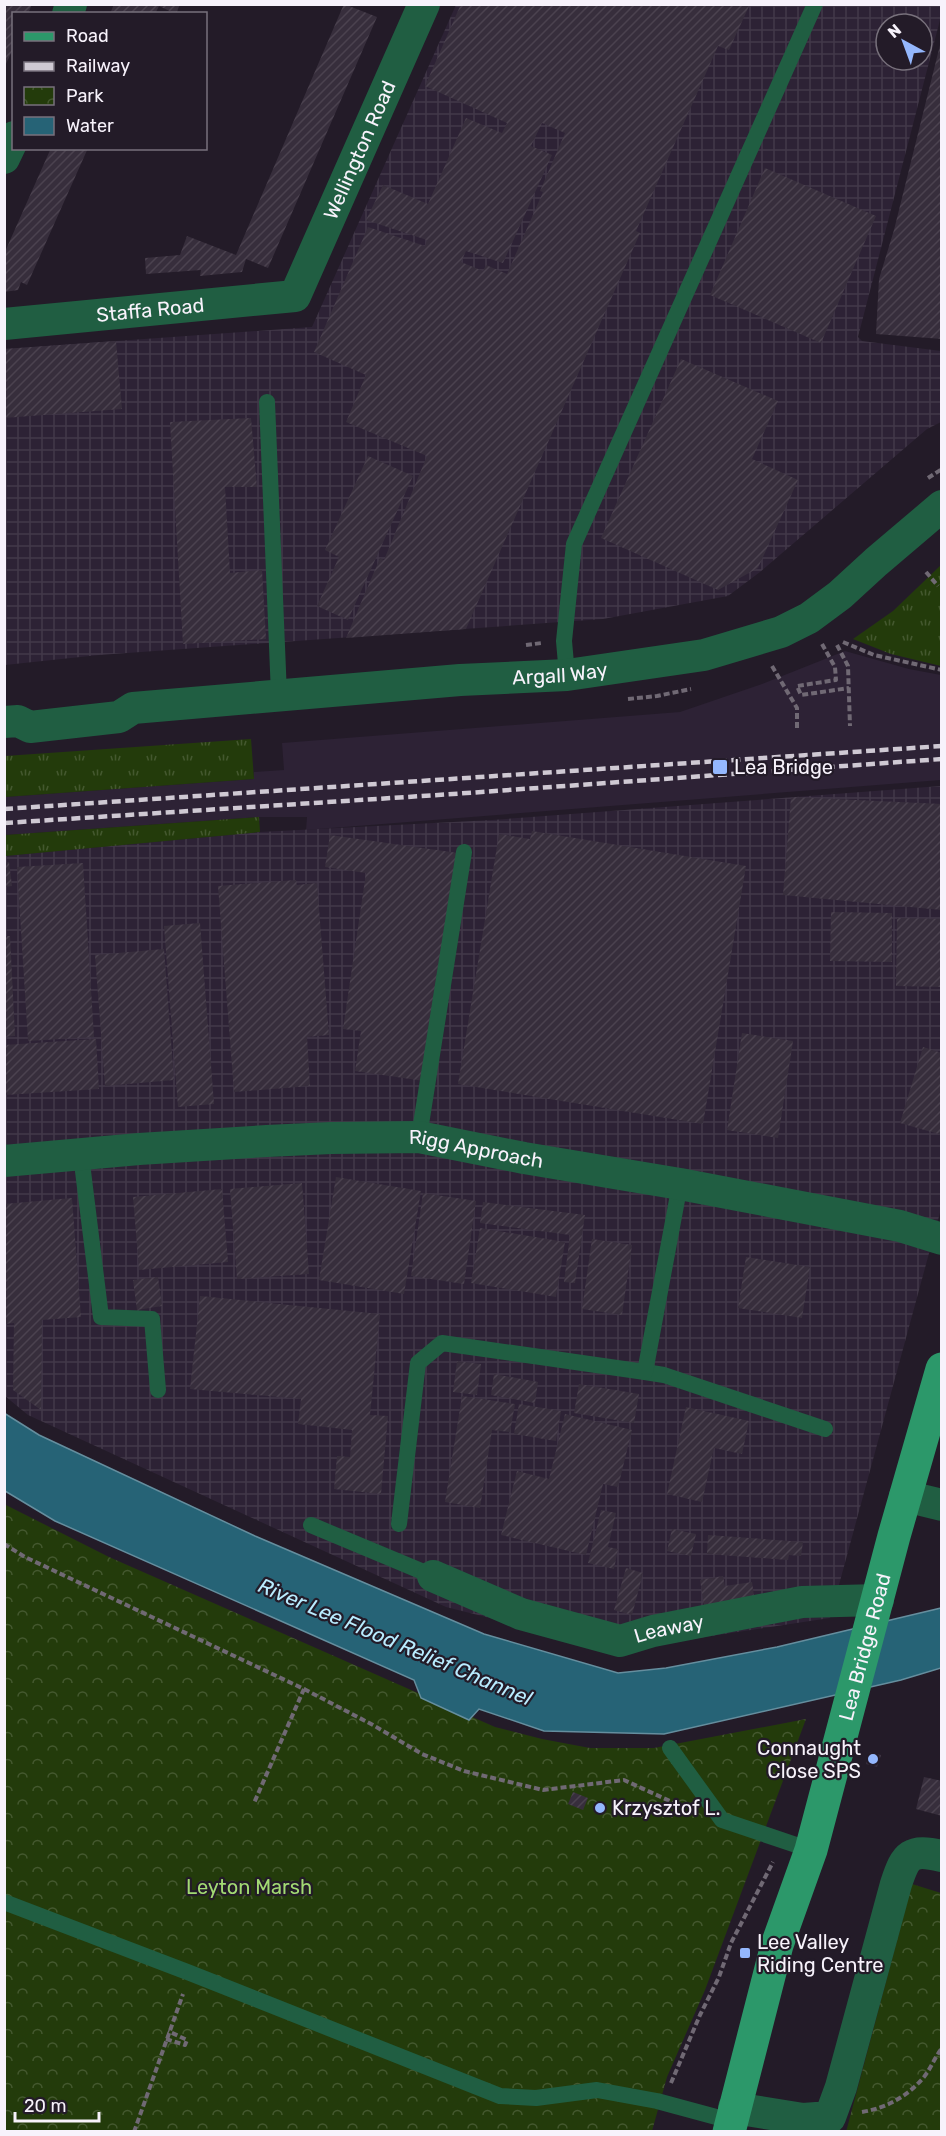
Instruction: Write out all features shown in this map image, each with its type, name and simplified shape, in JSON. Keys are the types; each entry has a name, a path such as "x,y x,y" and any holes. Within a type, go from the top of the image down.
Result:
{"main road":[{"name":"Lea Bridge Road","path":"731,2120 777,1945 811,1850 905,1497 942,1369"}],"street":[{"name":"Wellington Road","path":"296,296 424,4"},
{"path":"4,158 12,141"},
{"name":"Staffa Road","path":"4,324 296,296"},
{"name":"Argall Way","path":"11,722 29,708 121,699 133,708 449,681 567,675 704,655 781,632 809,618 840,596 942,506"},
{"name":"Rigg Approach","path":"4,1161 278,1140 419,1137 900,1226 942,1239"},
{"path":"905,1497 942,1504"},
{"name":"Leaway","path":"433,1576 521,1614 620,1641 653,1631 802,1602 875,1610"},
{"path":"731,2120 840,2116 841,2087 903,1864 911,1854 919,1852 942,1856"}],"lane":[{"path":"567,675 564,641 574,544 814,4"},
{"path":"267,402 279,695"},
{"path":"419,1137 464,852"},
{"path":"81,1155 100,1317 152,1319 158,1390"},
{"path":"645,1372 680,1184"},
{"path":"399,1524 418,1363 442,1343 664,1375 825,1429"},
{"path":"311,1525 433,1576"},
{"path":"670,1748 722,1820 811,1850"},
{"path":"4,1902 500,2096 536,2098 597,2090 731,2120"}],"path":[{"path":"926,572 938,586"},
{"path":"843,642 874,655 942,670"},
{"path":"837,645 848,666 850,726"},
{"path":"823,647 835,667 836,680 796,686 801,695 849,688"},
{"path":"770,663 797,708 797,730"},
{"path":"4,1544 25,1557 304,1689 422,1754 464,1771 543,1790 624,1780 689,1810"},
{"path":"254,1803 304,1689"},
{"path":"667,2104 675,2071 719,1977 730,1942 771,1863 776,1860"},
{"path":"134,2132 190,1973"},
{"path":"166,2039 185,2045 187,2040 168,2031"},
{"path":"840,2116 880,2109 894,2103 923,2078 942,2048"}],"shaded area":[{"path":"456,5 941,5 941,16 934,43 934,12 874,12 874,72 927,72 858,337 862,341 941,351 941,422 927,429 760,572 728,596 603,619 99,655 5,665 5,349 312,327"},
{"path":"845,651 909,669 941,675 941,780 306,830 307,817 259,817 5,835 5,797 254,779 254,772 284,770 282,743 680,712 762,684"},
{"path":"941,786 941,1209 830,1618 619,1650 446,1607 28,1415 5,1396 4,856 260,832 492,820"}],"green space":[{"path":"941,565 941,666 891,654 853,639 893,611"},
{"path":"251,739 254,779 5,797 5,756"},
{"path":"259,817 260,832 5,856 5,835"},
{"name":"Leyton Marsh","path":"4,1504 109,1557 495,1727 590,1748 654,1748 806,1719 705,1990 667,2077 652,2131 5,2131"},
{"path":"912,1884 941,1893 941,2131 846,2132"}],"water":[{"name":"River Lee Flood Relief Channel","path":"4,1413 39,1435 255,1536 484,1634 618,1673 666,1668 777,1647 941,1608 941,1668 901,1680 664,1734 544,1731 479,1709 469,1720 421,1698 414,1680 55,1521 5,1491"}],"building":[{"path":"4,4 32,4 29,12 12,12 12,51 4,68"},
{"path":"114,4 180,4 177,12 159,6 156,12 111,12"},
{"path":"344,4 377,17 268,268 246,259 242,272 200,276 201,270 146,274 145,258 180,255 187,236 236,255"},
{"path":"461,4 750,4 729,50 718,46 636,231 640,233 466,629 346,638 380,558 384,560 427,456 346,422 366,375 314,352 368,227 425,246 427,240 366,220 383,185 428,204 466,118 502,133 507,123 425,86","holes":["542,123 565,133 540,191 543,192 507,274 486,265 483,271 461,262 466,251 503,263 552,155 531,146"]},
{"path":"941,41 942,339 876,334 879,279 894,230"},
{"path":"50,150 87,150 27,285 21,282 18,290 4,292 4,254"},
{"path":"765,168 876,216 821,343 710,295"},
{"path":"116,341 122,409 4,418 4,349"},
{"path":"681,359 778,401 752,459 798,480 758,568 718,590 601,538"},
{"path":"251,418 257,487 225,487 230,573 262,570 266,639 183,644 170,422"},
{"path":"368,456 413,476 348,620 317,606 339,557 325,550"},
{"path":"791,797 942,804 942,910 783,895"},
{"path":"532,831 746,866 703,1124 458,1084 499,834 530,839"},
{"path":"330,835 458,853 424,1081 355,1071 361,1031 343,1029 366,873 325,867"},
{"path":"9,862 12,886 4,887 4,863"},
{"path":"83,863 94,1037 28,1041 17,867"},
{"path":"296,880 297,885 317,883 329,1035 307,1037 310,1086 234,1092 218,886"},
{"path":"831,912 892,913 892,962 830,961"},
{"path":"897,918 942,919 942,987 896,986"},
{"path":"200,923 214,1104 178,1107 164,926"},
{"path":"4,936 10,936 15,1036 4,1037"},
{"path":"164,949 174,1080 105,1086 95,955"},
{"path":"742,1033 793,1041 778,1138 727,1130"},
{"path":"96,1039 99,1089 5,1095 4,1045"},
{"path":"923,1047 942,1053 942,1135 900,1123"},
{"path":"336,1177 421,1191 404,1294 319,1280"},
{"path":"302,1183 309,1274 237,1279 230,1189"},
{"path":"222,1189 228,1262 139,1270 133,1197"},
{"path":"423,1193 476,1201 464,1284 411,1276"},
{"path":"72,1198 81,1317 42,1320 41,1410 13,1390 14,1323 4,1324 4,1204"},
{"path":"483,1202 585,1215 575,1283 564,1282 570,1235 480,1223"},
{"path":"480,1228 565,1242 556,1297 471,1283"},
{"path":"592,1239 632,1245 622,1315 582,1309"},
{"path":"746,1257 810,1267 802,1318 738,1308"},
{"path":"158,1277 162,1306 137,1310 133,1280"},
{"path":"200,1296 380,1314 370,1415 388,1416 381,1494 334,1489 337,1456 350,1457 352,1430 298,1424 301,1399 190,1389"},
{"path":"457,1361 481,1364 477,1395 453,1392"},
{"path":"494,1374 538,1382 535,1403 491,1395"},
{"path":"579,1384 639,1394 634,1423 574,1413"},
{"path":"462,1396 515,1404 510,1432 492,1430 480,1508 445,1502"},
{"path":"519,1404 561,1411 556,1441 514,1434"},
{"path":"686,1407 749,1421 742,1454 714,1448 702,1502 667,1494"},
{"path":"565,1414 632,1430 618,1487 603,1484 586,1555 501,1535 517,1471 549,1479"},
{"path":"601,1510 616,1513 608,1547 618,1549 614,1569 588,1563"},
{"path":"672,1529 696,1534 691,1556 667,1551"},
{"path":"708,1535 803,1542 801,1556 789,1555 788,1560 707,1554"},
{"path":"626,1568 643,1573 632,1615 614,1610"},
{"path":"723,1576 725,1586 752,1582 755,1603 705,1612 700,1580"},
{"name":"Connaught Close SPS","path":"870,1752 881,1755 877,1767 866,1764"},
{"path":"924,1777 942,1781 942,1816 916,1809"},
{"path":"573,1792 588,1798 583,1810 568,1804"}],"railway":[{"path":"4,809 942,746"},
{"path":"4,823 942,759"}],"place":[{"name":"Lea Bridge","path":"720,767"},
{"name":"Connaught Close SPS","path":"873,1759"},
{"name":"Krzysztof L.","path":"600,1808"},
{"name":"Lee Valley Riding Centre","path":"745,1953"}]}
